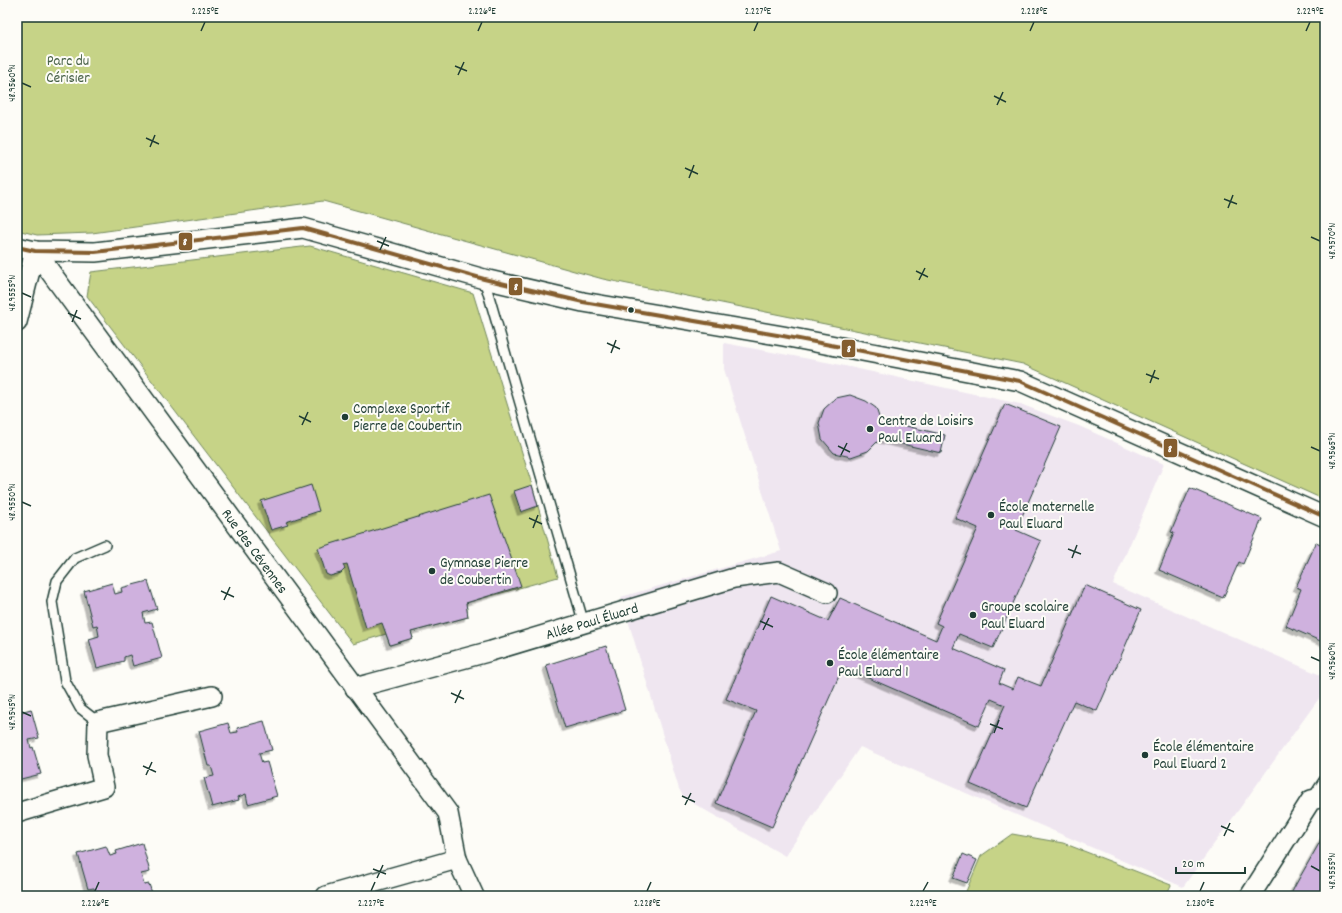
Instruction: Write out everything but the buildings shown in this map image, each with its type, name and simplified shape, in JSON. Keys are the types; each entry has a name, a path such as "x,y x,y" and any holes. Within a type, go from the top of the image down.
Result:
{"street":[{"path":"17,322 26,249 95,252 303,228 484,279 583,302 775,335 1020,381 1325,517"},
{"name":"Rue des Cévennes","path":"26,249 448,813 457,859"},
{"name":"Allée Paul Éluard","path":"355,688 492,651 734,578 779,572 827,593"},
{"path":"17,813 104,787 97,755 98,722 212,696"},
{"path":"1250,896 1318,799"},
{"path":"326,896 457,859 474,896"}],"lane":[{"path":"484,279 584,624"},
{"path":"98,722 80,708 65,681 52,602 57,581 75,558 105,545"},
{"path":"1318,799 1325,779"}],"shaded area":[{"path":"724,343 831,363 1020,404 1079,426 1164,464 1113,584 1325,677 1325,690 1183,887 860,747 785,856 684,798 679,789 621,597 781,551 724,369"}],"green space":[{"name":"Parc du Cérisier","path":"17,17 1325,17 1325,500 1023,364 603,279 323,201 92,233 37,235 17,230"},
{"name":"Complexe Sportif Pierre de Coubertin","path":"310,246 473,293 532,485 558,577 466,603 468,617 411,632 413,638 390,645 386,634 353,644 87,296 91,272"},
{"path":"1012,834 1063,843 1171,885 1166,896 964,896 981,856"}],"transit line":[{"name":"8","path":"17,247 35,251 95,252 303,228 484,279 583,302 783,336 1020,381 1325,517"}],"place":[{"name":"Complexe Sportif Pierre de Coubertin","path":"345,417"},
{"name":"Centre de Loisirs Paul Eluard","path":"870,429"},
{"name":"École maternelle Paul Eluard","path":"991,515"},
{"name":"Gymnase Pierre de Coubertin","path":"432,571"},
{"name":"Groupe scolaire Paul Eluard","path":"973,615"},
{"name":"École élémentaire Paul Eluard 1","path":"830,663"},
{"name":"École élémentaire Paul Eluard 2","path":"1145,755"}]}
